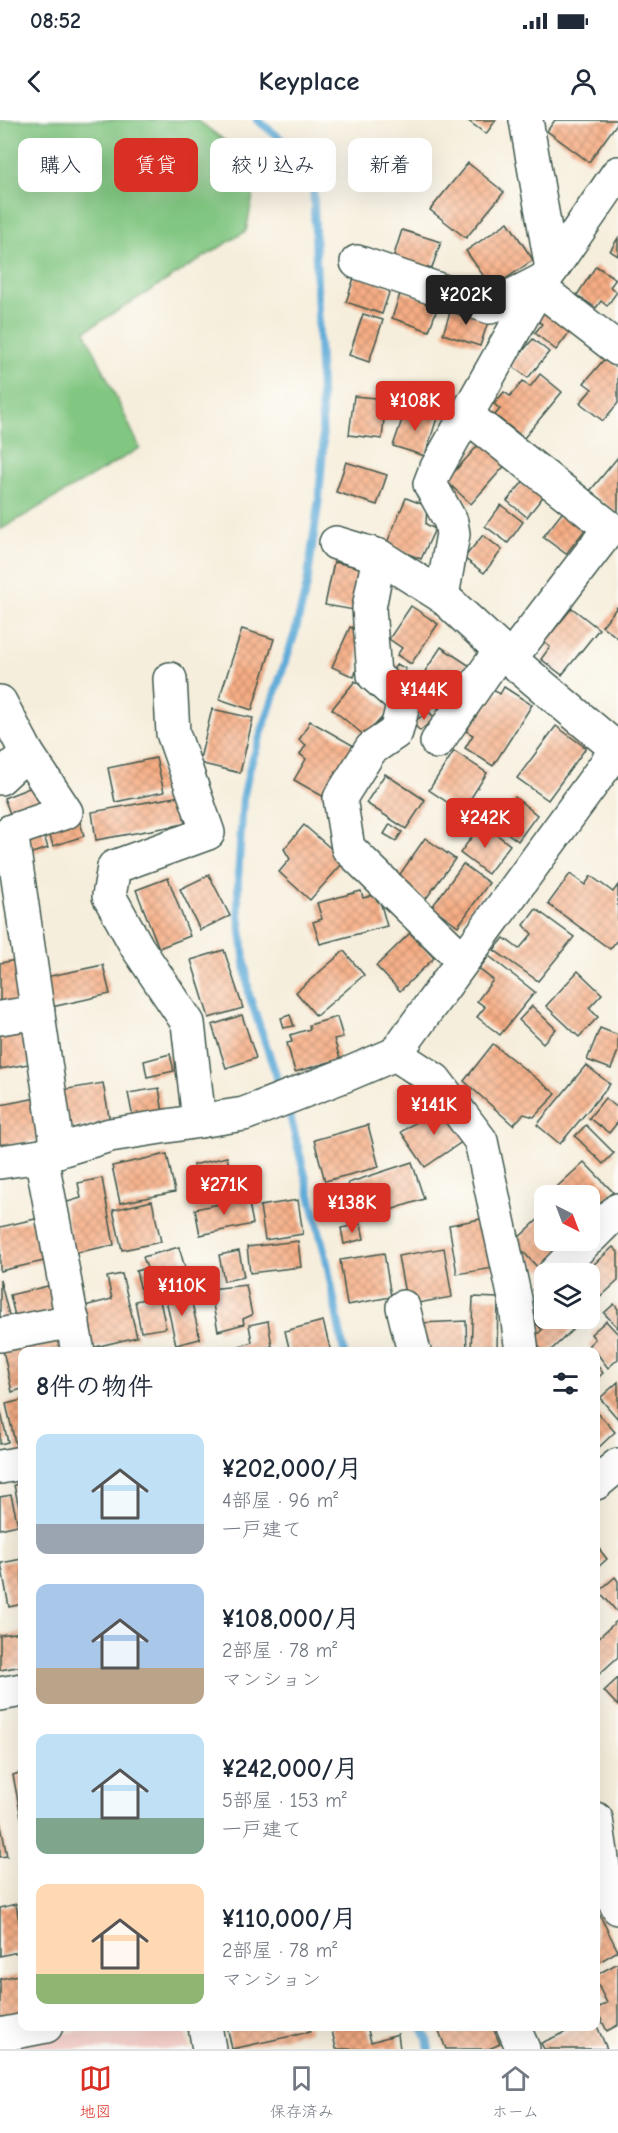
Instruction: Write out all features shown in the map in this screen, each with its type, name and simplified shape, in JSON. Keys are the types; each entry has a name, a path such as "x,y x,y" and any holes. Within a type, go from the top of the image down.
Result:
{"street":[{"path":"526,120 545,279 618,349"},
{"path":"441,596 453,534 451,522 430,484 435,471 545,279 616,178"},
{"path":"357,262 490,307 545,279"},
{"path":"437,742 505,655 610,528 466,415"},
{"path":"0,1162 50,1153 110,1136 244,1114 395,1054 618,749 505,655 441,596 379,556 336,543"},
{"path":"379,556 369,608 374,675 404,702 396,732 371,749 340,798 348,848 463,960"},
{"path":"170,679 173,733 208,833 114,867 109,896 137,947 188,1023 199,1121"},
{"path":"0,702 27,753 66,812 11,831 38,1012 50,1153 76,1336 0,1335"},
{"path":"0,778 27,753"},
{"path":"0,1018 38,1012"},
{"path":"395,1054 435,1080 481,1141 517,1310 521,1347"},
{"path":"600,1227 618,1210"},
{"path":"565,1263 576,1251"},
{"path":"517,1310 534,1293"},
{"path":"403,1308 413,1347"},
{"path":"0,1467 18,1464"},
{"path":"600,1480 618,1465"},
{"path":"0,1694 18,1691"},
{"path":"600,1846 605,1879 616,1900"},
{"path":"0,2035 20,2031"},
{"path":"206,2031 209,2049"},
{"path":"515,2031 524,2049"}],"shaded area":[{"path":"78,2031 185,2031 189,2049 0,2049 0,2044"}],"green space":[{"path":"0,120 197,120 221,138 210,138 210,192 254,192 246,231 85,331 140,448 0,530"}],"building":[{"path":"467,120 496,120 486,134"},
{"path":"555,120 618,120 618,122 589,162 547,131"},
{"path":"468,163 504,192 466,238 430,210"},
{"path":"508,222 533,260 492,288 466,251"},
{"path":"402,230 441,242 430,273 392,261"},
{"path":"618,238 618,256 610,251"},
{"path":"596,266 616,279 610,287 617,292 607,306 601,301 596,308 577,295"},
{"path":"355,275 391,287 382,314 346,302"},
{"path":"401,291 439,303 429,331 392,318"},
{"path":"452,306 489,319 480,346 443,334"},
{"path":"544,307 572,329 556,350 535,333 542,324 535,319"},
{"path":"363,314 383,320 369,362 349,355"},
{"path":"533,339 549,352 528,378 511,365"},
{"path":"606,357 618,367 618,403 603,421 580,403 592,389 584,383"},
{"path":"540,374 562,392 524,438 495,415 500,409 494,404 504,392 510,396 523,381 530,387"},
{"path":"354,396 386,399 382,439 349,435"},
{"path":"406,408 437,418 425,456 393,446"},
{"path":"482,441 507,463 471,504 446,481"},
{"path":"618,457 618,514 590,491"},
{"path":"346,462 387,475 377,505 336,492"},
{"path":"527,477 546,493 527,517 507,501"},
{"path":"406,498 427,506 426,524 435,529 421,559 386,545"},
{"path":"501,505 523,522 508,543 485,526"},
{"path":"565,509 588,526 566,554 543,537"},
{"path":"483,535 502,550 484,573 464,558"},
{"path":"334,562 362,568 354,610 325,605"},
{"path":"411,606 438,624 411,664 397,655 402,648 389,639"},
{"path":"618,606 618,638 602,626"},
{"path":"572,608 599,629 562,675 541,659 550,647 544,642"},
{"path":"350,627 359,631 357,668 354,677 332,667"},
{"path":"242,629 274,639 252,710 219,699"},
{"path":"441,647 470,666 441,710 412,691"},
{"path":"397,664 406,669 399,680 390,674"},
{"path":"355,681 389,710 365,736 332,709"},
{"path":"504,687 532,705 493,766 465,748 473,735 466,731 493,690 500,694"},
{"path":"212,709 253,718 240,773 199,763"},
{"path":"428,711 435,718 420,731 413,723"},
{"path":"310,721 354,746 324,797 294,780 306,759 300,754 306,745 299,740"},
{"path":"556,726 586,748 548,800 517,778"},
{"path":"454,751 487,773 462,812 429,790"},
{"path":"156,758 164,792 115,802 108,768"},
{"path":"385,774 425,800 406,829 366,803"},
{"path":"42,783 53,809 14,824 4,798"},
{"path":"181,796 185,824 96,840 92,812"},
{"path":"515,797 537,815 518,841 495,824"},
{"path":"78,815 84,836 53,846 47,825"},
{"path":"482,823 510,845 488,874 460,853"},
{"path":"390,824 402,832 396,841 384,834"},
{"path":"304,825 336,853 343,863 310,900 279,872 290,859 284,849"},
{"path":"41,826 48,848 19,857 12,835"},
{"path":"425,838 455,859 425,900 396,880"},
{"path":"463,864 489,883 458,926 432,907"},
{"path":"570,874 585,885 591,876 613,892 618,885 618,939 610,949 548,904"},
{"path":"209,875 230,916 200,930 180,889"},
{"path":"168,878 190,936 159,948 136,890"},
{"path":"361,891 363,898 378,894 387,926 320,944 313,922 322,919 317,903"},
{"path":"536,909 574,937 538,981 494,950 504,938 519,949 532,934 524,925"},
{"path":"410,933 434,958 400,991 376,966"},
{"path":"224,950 243,1008 209,1018 191,960"},
{"path":"344,951 364,975 316,1016 296,992"},
{"path":"489,956 535,992 500,1035 477,1017 485,1007 477,1001 493,980 479,969"},
{"path":"16,960 24,1003 0,1007 0,963"},
{"path":"103,965 110,994 47,1008 41,978"},
{"path":"578,971 602,994 589,1008 598,1017 579,1037 546,1006"},
{"path":"532,1006 556,1029 543,1043 519,1020"},
{"path":"242,1015 256,1058 226,1068 212,1025"},
{"path":"290,1015 294,1026 284,1028 281,1018"},
{"path":"337,1017 343,1037 334,1039 340,1059 295,1072 287,1043 292,1042 290,1035 310,1029 309,1025"},
{"path":"28,1027 34,1063 0,1069 0,1031"},
{"path":"600,1028 618,1035 618,1051 611,1069 587,1060"},
{"path":"493,1044 556,1094 534,1117 524,1114 513,1125 464,1081"},
{"path":"170,1054 174,1071 147,1077 144,1061"},
{"path":"586,1065 610,1084 560,1144 537,1125"},
{"path":"103,1083 110,1122 63,1130 56,1091"},
{"path":"415,1087 437,1096 425,1103"},
{"path":"159,1088 163,1113 133,1118 128,1093"},
{"path":"37,1098 44,1139 0,1147 0,1105"},
{"path":"605,1098 618,1108 618,1122 609,1133 589,1118"},
{"path":"442,1104 466,1139 425,1167 401,1132"},
{"path":"368,1125 379,1167 325,1181 314,1140"},
{"path":"586,1125 614,1153 603,1164 575,1136"},
{"path":"167,1154 175,1192 120,1203 112,1166"},
{"path":"227,1157 233,1184 199,1192 193,1165"},
{"path":"412,1162 424,1199 360,1220 348,1183"},
{"path":"584,1162 613,1192 602,1201 608,1207 600,1215 600,1185 559,1185"},
{"path":"102,1178 114,1245 73,1253 64,1203 81,1198 78,1183"},
{"path":"248,1198 253,1224 200,1235 195,1209"},
{"path":"298,1200 303,1234 265,1240 260,1206"},
{"path":"152,1201 161,1242 122,1250 113,1210"},
{"path":"44,1217 53,1259 0,1271 0,1227"},
{"path":"486,1218 494,1268 457,1274 449,1225"},
{"path":"534,1223 534,1251 562,1251 550,1263 534,1263 514,1242"},
{"path":"361,1224 364,1239 344,1244 341,1228"},
{"path":"298,1241 301,1267 250,1273 247,1247"},
{"path":"179,1247 189,1282 142,1294 136,1271 147,1268 143,1257"},
{"path":"613,1247 618,1252 618,1281 600,1297 600,1263 595,1263"},
{"path":"444,1248 452,1297 407,1305 398,1256"},
{"path":"239,1251 244,1277 224,1281 219,1255"},
{"path":"384,1253 391,1297 347,1305 340,1260"},
{"path":"122,1274 137,1337 87,1347 77,1308 112,1299 107,1277"},
{"path":"0,1280 12,1327 0,1330"},
{"path":"56,1284 64,1317 18,1329 10,1295"},
{"path":"246,1285 252,1315 243,1319 244,1324 218,1331 210,1289"},
{"path":"189,1290 200,1339 176,1345 165,1295"},
{"path":"159,1296 166,1328 141,1332 135,1301"},
{"path":"473,1297 498,1298 497,1347 471,1347"},
{"path":"614,1304 618,1309 618,1328 604,1313"},
{"path":"268,1321 272,1346 236,1347 252,1342 249,1325"},
{"path":"323,1321 330,1347 289,1347 285,1331"},
{"path":"466,1321 467,1347 421,1347 420,1323"},
{"path":"606,1321 618,1334 618,1359 608,1368 600,1357 600,1347 588,1346 595,1339 591,1334 600,1329"},
{"path":"573,1329 554,1347 539,1347 532,1339 542,1330"},
{"path":"64,1336 66,1347 18,1347 18,1390 12,1392 3,1350"},
{"path":"618,1382 618,1419 600,1398"},
{"path":"18,1401 18,1455 6,1404"},
{"path":"0,1409 8,1442 0,1444"},
{"path":"600,1415 615,1432 600,1446"},
{"path":"18,1484 18,1503 14,1485"},
{"path":"11,1495 18,1525 0,1529 0,1497"},
{"path":"600,1550 607,1559 600,1565"},
{"path":"18,1560 18,1605 9,1607 1,1563"},
{"path":"615,1577 618,1581 618,1613 600,1592"},
{"path":"618,1620 618,1657 600,1673 600,1636"},
{"path":"18,1633 18,1667 0,1670 0,1635"},
{"path":"618,1678 618,1706 604,1691"},
{"path":"18,1773 18,1801 13,1775"},
{"path":"0,1821 7,1856 0,1857"},
{"path":"16,1904 18,1952 0,1956 0,1908"},
{"path":"600,1916 618,1951 600,1962"},
{"path":"618,1963 618,2025 607,2031 600,2017 600,2007 607,2003 600,1989 600,1973"},
{"path":"18,1975 18,2021 0,2025 0,1979"},
{"path":"228,2031 310,2031 310,2032 232,2049"},
{"path":"332,2031 368,2031 371,2042 398,2034 400,2049 336,2049"},
{"path":"439,2031 494,2031 500,2044 489,2049 446,2049"},
{"path":"568,2031 599,2031 607,2049 544,2049 541,2043"}],"waterway":[{"path":"257,120 296,153 313,178 323,448 319,498 307,584 295,633 250,767 243,799 238,907 249,995 282,1092"},
{"path":"287,1104 326,1258 343,1347"},
{"path":"424,2031 429,2049"}]}
